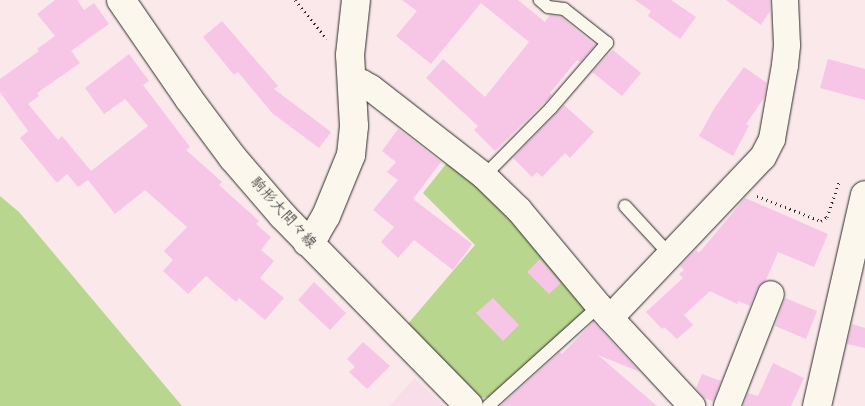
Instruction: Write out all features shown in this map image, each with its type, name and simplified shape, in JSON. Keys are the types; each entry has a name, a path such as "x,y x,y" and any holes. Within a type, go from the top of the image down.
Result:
{"main road":[{"name":"駒形大間々線","path":"121,0 189,99 233,158 307,242 469,406"},
{"path":"307,242 326,216 349,161 354,126 350,68 356,0"},
{"path":"818,406 865,195"}],"street":[{"path":"604,312 670,255 763,157 772,139 787,45 785,0"},
{"path":"350,68 371,88 484,176 519,210 604,312 692,406"},
{"path":"726,406 771,294"}],"lane":[{"path":"484,176 551,108 607,43 564,9 548,7 540,0"},
{"path":"625,206 670,255"},
{"path":"488,406 604,312"}],"path":[{"path":"295,0 350,68"},
{"path":"736,187 821,222 827,217 839,182"}],"shaded area":[{"path":"415,378 444,406 389,406"}],"green space":[{"path":"450,159 479,183 592,306 489,397 481,398 407,325 475,245 423,193"},
{"path":"0,196 19,212 182,406 0,406"}],"building":[{"path":"55,0 77,0 84,10 94,3 109,24 71,51 80,63 37,93 39,96 28,104 58,140 62,136 91,171 148,126 125,99 104,114 85,88 129,54 149,81 143,85 190,147 186,150 222,182 219,185 259,221 256,224 271,237 261,250 274,261 260,278 284,298 265,320 239,298 236,302 206,276 188,294 163,271 173,260 164,251 187,227 145,190 115,214 88,180 78,187 67,174 57,183 20,138 28,131 0,92 0,79 39,51 37,49 55,36 37,14"},
{"path":"402,0 518,0 545,22 550,15 561,17 595,45 580,62 577,60 550,93 552,95 495,151 474,130 478,126 426,78 443,59 485,97 529,42 481,3 431,64 396,36 417,11"},
{"path":"635,0 671,0 696,17 680,39 648,16 651,11"},
{"path":"726,0 770,0 770,11 761,25"},
{"path":"222,21 278,86 274,89 331,132 319,148 272,113 238,72 234,75 203,37"},
{"path":"613,50 641,73 622,96 592,72"},
{"path":"828,59 865,69 865,100 820,88"},
{"path":"744,67 767,83 764,98 746,124 749,126 733,156 699,136 715,107"},
{"path":"564,105 594,132 570,158 565,153 542,177 537,172 532,177 513,158"},
{"path":"398,129 441,162 413,199 472,244 453,270 414,240 398,258 381,242 394,227 373,210 398,180 387,172 396,162 382,151"},
{"path":"745,198 828,234 814,267 778,252 766,280 757,289 750,306 738,301 737,304 710,291 684,315 693,325 677,339 664,327 662,329 646,312 683,278 679,274 684,270 680,266 696,250 699,253"},
{"path":"540,259 561,283 549,294 527,272"},
{"path":"314,282 346,313 330,330 298,300"},
{"path":"493,298 519,325 503,341 476,313"},
{"path":"785,298 817,311 806,339 775,326"},
{"path":"593,322 640,372 598,355 657,406 500,406 560,352 562,354"},
{"path":"852,324 865,328 865,348 847,344"},
{"path":"363,342 390,366 367,389 349,372 355,367 347,359"},
{"path":"773,363 804,378 791,406 743,406 748,393 758,396"},
{"path":"702,374 721,381 713,401 704,398 696,388"}]}
